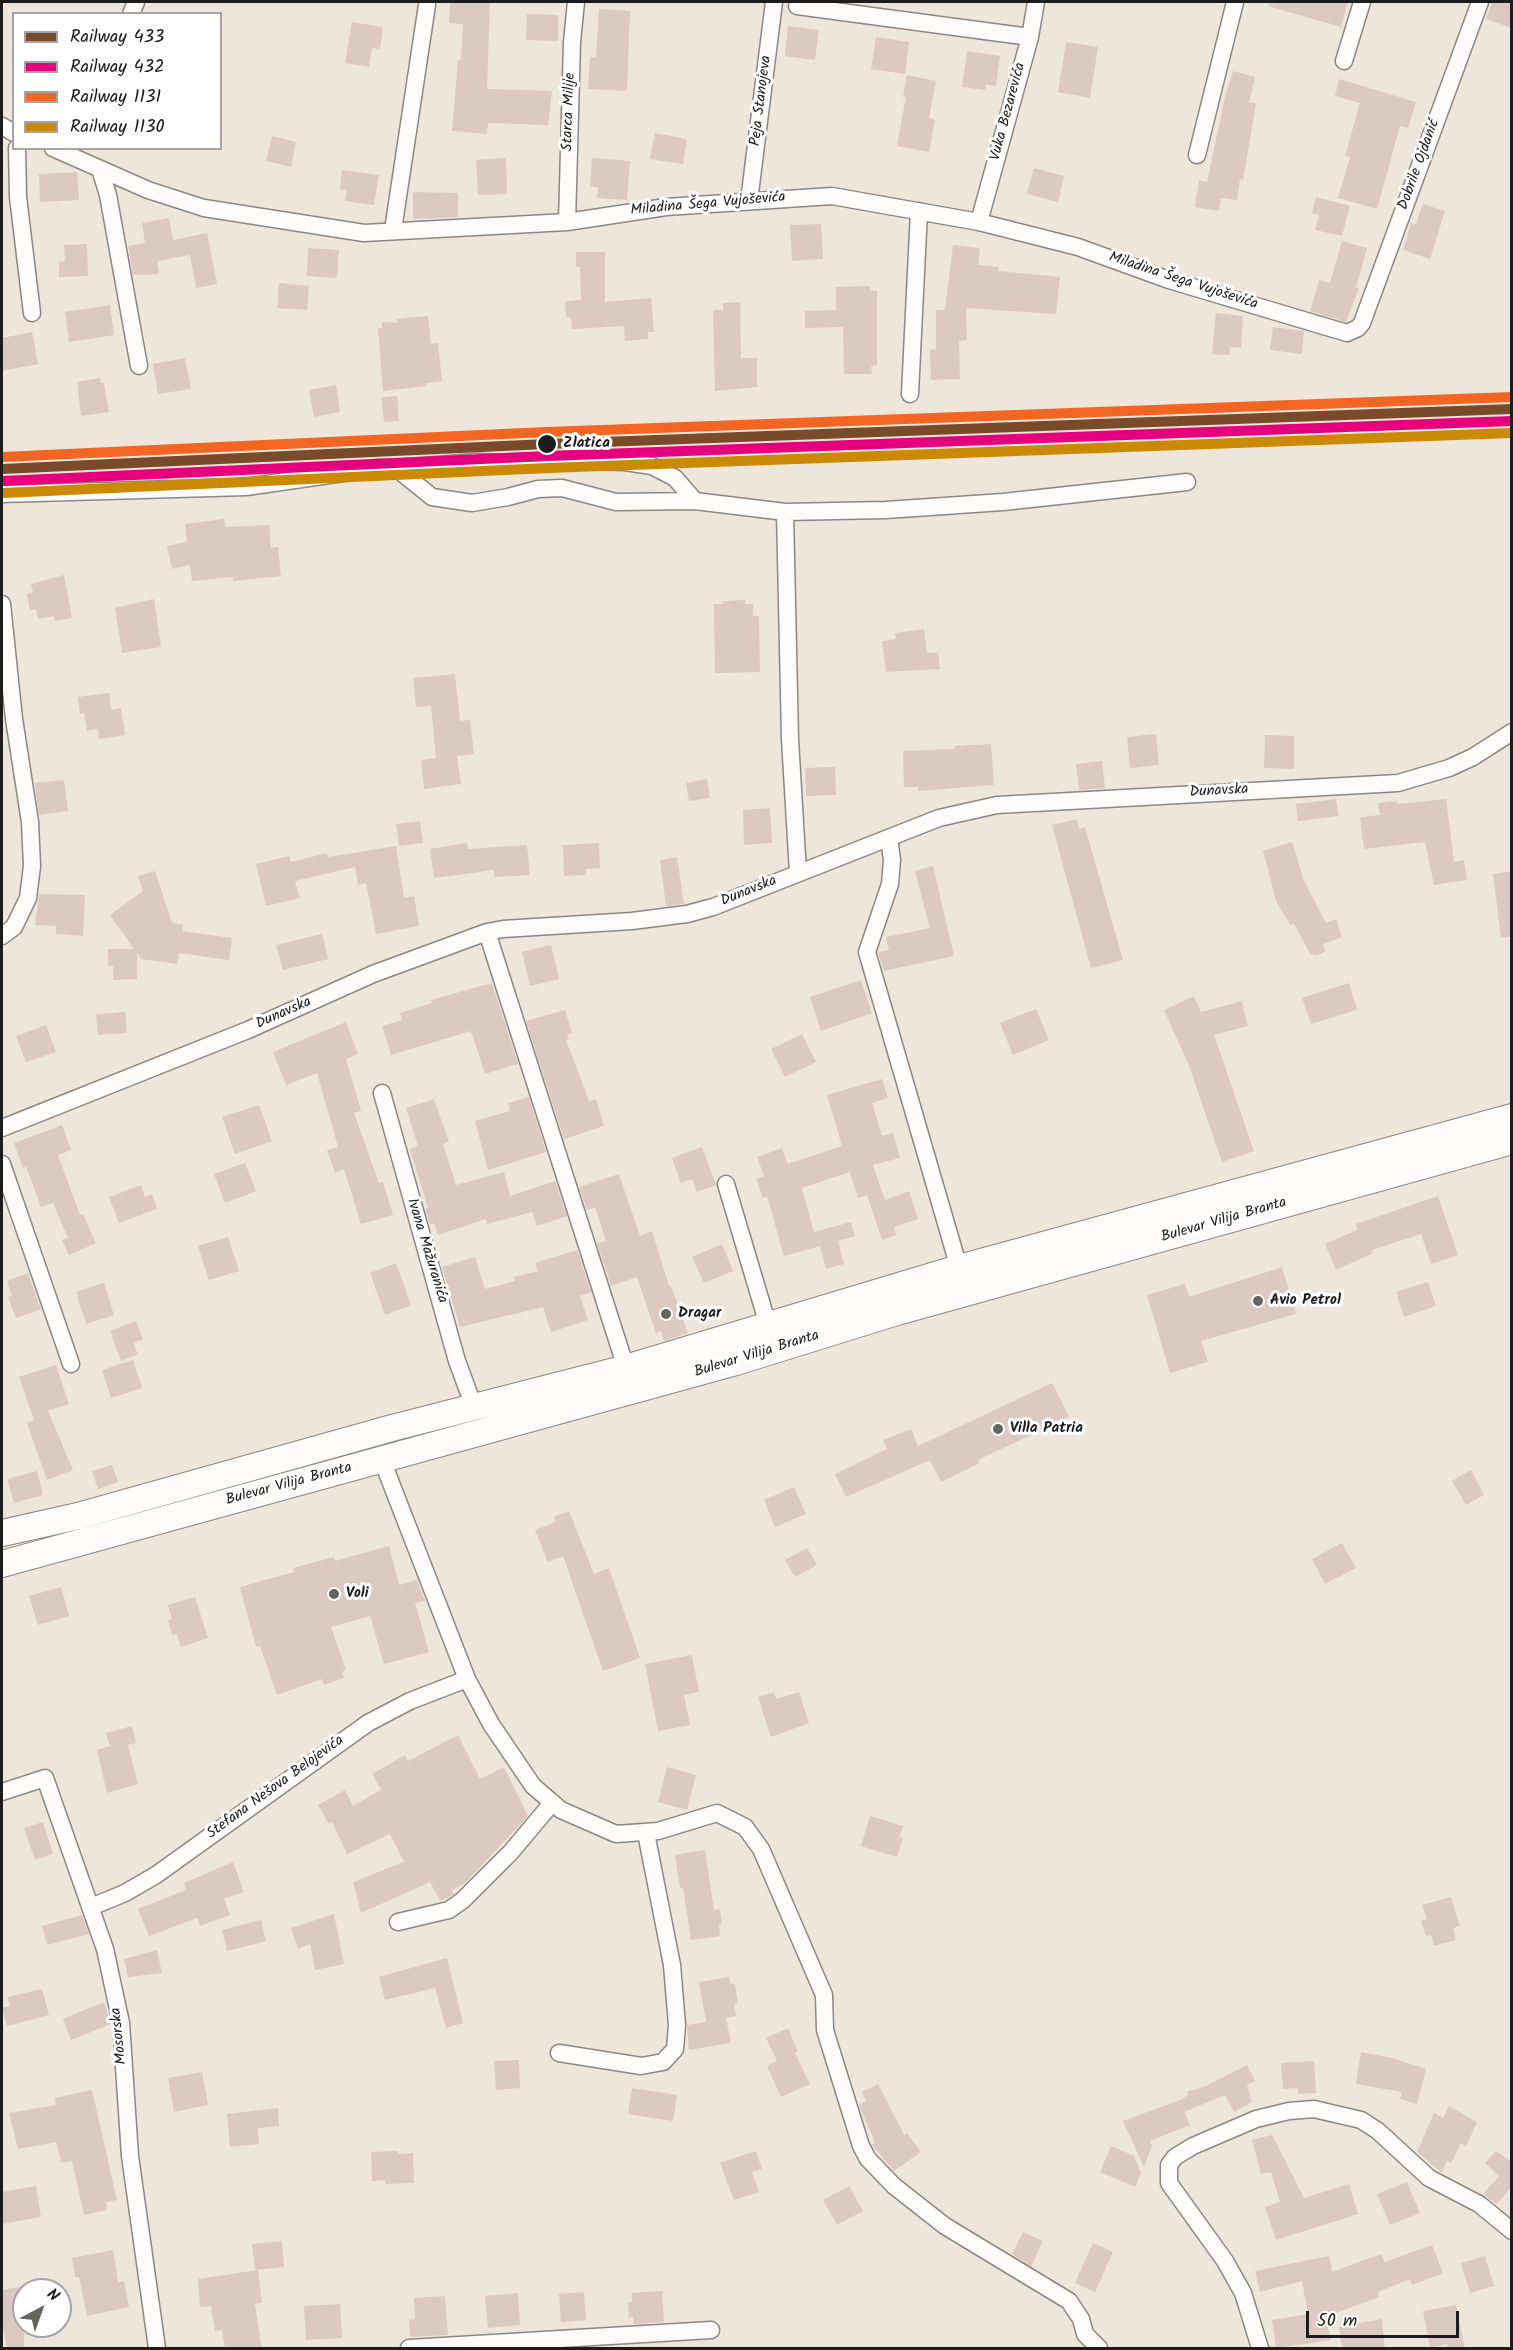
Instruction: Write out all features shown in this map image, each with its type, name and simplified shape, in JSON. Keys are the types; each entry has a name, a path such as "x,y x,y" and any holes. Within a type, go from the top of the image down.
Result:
{"main road":[{"name":"Bulevar Vilija Branta","path":"2,1533 89,1514 392,1428 626,1368 960,1268 1512,1117"},
{"name":"Bulevar Vilija Branta","path":"2,1564 725,1365 897,1312 1512,1140"}],"street":[{"name":"Starca Milije","path":"567,222 572,42 576,2"},
{"name":"Peja Stanojeva","path":"749,201 774,2"},
{"name":"Vuka Bezarevića","path":"979,222 1030,37 1036,2"},
{"path":"1197,155 1235,2"},
{"path":"1344,61 1362,2"},
{"name":"Dobrile Ojdanić","path":"1358,328 1480,2"},
{"path":"393,230 427,5"},
{"path":"797,6 1030,37"},
{"path":"17,150 18,197 32,313"},
{"name":"Miladina Šega Vujoševića","path":"59,150 172,199 234,214 364,233 567,222 634,210 832,196 979,222 1078,247 1169,280 1347,333 1358,328"},
{"path":"100,169 108,195 139,366"},
{"path":"910,394 919,211"},
{"path":"2,494 246,487 378,468 477,462 533,464 580,461 625,462 652,466 675,478 695,501"},
{"path":"396,468 432,497 472,502 508,497 538,489 562,488 616,502 695,501 785,512 886,510 1003,502 1187,482"},
{"path":"785,512 790,739 798,873"},
{"path":"2,604 14,719 30,822 32,866 28,898 14,927 2,936"},
{"name":"Dunavska","path":"2,1128 248,1030 373,974 486,932 503,928 632,921 687,914 713,907 890,838 969,810 1020,803 1398,783 1449,768 1473,757 1512,732"},
{"path":"890,838 892,860 890,884 867,952 960,1268"},
{"path":"486,932 626,1368"},
{"name":"Ivana Mažuranića","path":"382,1093 457,1361 474,1407"},
{"path":"2,1164 70,1364"},
{"path":"726,1184 768,1324"},
{"path":"382,1460 466,1679 522,1772 552,1803 582,1821 616,1834 646,1833 717,1813 745,1827 760,1849 824,1995 825,2030 861,2146 868,2159 894,2186 945,2226 1069,2301 1081,2319 1085,2334 1099,2349"},
{"name":"Stefana Nešova Belojevića","path":"91,1906 125,1893 156,1875 368,1722 410,1701 466,1679"},
{"name":"Mosorska","path":"2,1792 45,1778 105,1949 121,2023 130,2156 157,2349"},
{"path":"398,1922 449,1910 463,1900 512,1852 552,1803"},
{"path":"559,2053 640,2066 663,2062 675,2049 678,2025 672,1965 646,1833"},
{"path":"1260,2349 1243,2293 1226,2261 1169,2183 1169,2166 1175,2157 1193,2146 1256,2119 1289,2111 1314,2109 1361,2120 1378,2131 1430,2178 1479,2205 1512,2231"},
{"path":"409,2349 711,2330"}],"building":[{"path":"450,2 490,2 487,89 552,91 548,125 488,123 487,134 452,131 463,24 449,23"},
{"path":"1269,2 1348,2 1341,27 1268,6"},
{"path":"1492,2 1512,2 1512,28 1486,19"},
{"path":"599,9 630,11 627,91 588,89 590,57 596,58"},
{"path":"527,14 558,15 558,41 526,40"},
{"path":"352,22 383,27 380,49 372,48 369,67 345,63"},
{"path":"788,26 819,30 815,60 785,56"},
{"path":"876,37 909,42 905,74 871,69"},
{"path":"1066,42 1098,47 1090,98 1058,92"},
{"path":"967,51 1000,56 996,86 986,84 985,90 962,87"},
{"path":"1233,71 1255,77 1249,102 1256,103 1243,180 1240,179 1237,200 1221,198 1219,211 1195,207 1199,180 1207,182 1225,97"},
{"path":"907,75 936,81 929,118 935,120 929,152 897,146 906,97 903,97"},
{"path":"1339,79 1416,102 1408,128 1400,126 1377,209 1338,198 1350,157 1345,156 1360,103 1335,96"},
{"path":"655,133 687,139 683,164 650,159"},
{"path":"272,136 296,142 291,167 266,161"},
{"path":"506,158 507,194 478,195 476,160"},
{"path":"592,158 630,161 627,200 597,198 598,187 590,187"},
{"path":"1034,168 1064,176 1058,202 1027,194"},
{"path":"342,170 379,175 374,205 345,201 347,190 340,189"},
{"path":"77,172 79,200 40,202 39,174"},
{"path":"413,192 458,193 458,217 413,219"},
{"path":"1316,197 1350,206 1342,236 1315,230 1319,215 1312,213"},
{"path":"1423,204 1445,211 1430,259 1403,250 1411,223 1416,224"},
{"path":"169,218 173,240 207,233 217,284 196,288 190,255 157,261 159,274 133,275 128,246 145,243 142,223"},
{"path":"821,224 823,259 792,261 790,225"},
{"path":"1342,241 1367,248 1356,287 1359,288 1346,322 1310,311 1319,280 1330,283"},
{"path":"87,244 88,276 59,277 59,262 65,261 64,245"},
{"path":"953,245 980,248 978,265 999,267 998,271 1060,277 1056,314 966,308 967,340 959,341 960,379 931,380 930,350 936,349 936,310 945,310"},
{"path":"308,248 339,250 337,278 307,276"},
{"path":"576,252 605,252 605,302 651,298 654,332 648,332 648,339 625,341 624,326 572,329 571,317 566,317 565,301 581,300 580,267 576,267"},
{"path":"279,283 309,286 307,310 277,308"},
{"path":"870,286 870,291 877,291 877,365 871,366 872,374 844,374 843,327 805,328 805,311 836,310 836,287"},
{"path":"740,302 741,358 757,358 757,387 715,391 713,310 723,310 723,303"},
{"path":"110,305 114,335 69,342 65,312"},
{"path":"1216,313 1243,316 1241,348 1230,347 1229,355 1212,354"},
{"path":"428,316 431,344 438,343 442,381 426,383 427,386 383,391 378,328 382,328 382,322 397,323 397,319"},
{"path":"1273,327 1304,331 1302,354 1270,350"},
{"path":"32,332 38,364 2,371 2,338"},
{"path":"185,358 191,389 158,394 153,364"},
{"path":"100,378 101,383 104,383 109,412 81,416 77,382"},
{"path":"336,385 340,412 314,417 309,390"},
{"path":"397,396 399,421 384,422 381,397"},
{"path":"224,519 225,527 269,525 271,548 278,547 281,576 233,581 233,577 192,581 190,565 172,569 167,546 187,542 185,524"},
{"path":"64,575 72,618 55,621 54,616 38,619 36,609 30,610 27,594 33,592 31,584"},
{"path":"154,599 161,647 122,653 115,608"},
{"path":"745,600 745,604 753,604 753,616 759,616 760,672 715,673 714,604 723,604 723,601"},
{"path":"924,629 927,653 938,652 940,669 886,672 882,641 896,639 895,633"},
{"path":"455,674 460,721 470,720 474,754 457,756 461,784 424,789 421,760 436,758 431,706 416,707 413,678"},
{"path":"109,693 111,710 121,708 125,735 99,739 98,729 87,731 84,713 80,714 78,697"},
{"path":"1156,734 1159,765 1130,768 1127,737"},
{"path":"1265,735 1294,736 1294,769 1264,768"},
{"path":"991,744 994,785 918,791 918,787 904,787 903,751 955,749 955,746"},
{"path":"1102,761 1105,788 1079,790 1076,764"},
{"path":"835,767 836,795 806,796 805,768"},
{"path":"707,779 710,798 689,801 686,783"},
{"path":"64,780 68,811 39,815 35,783"},
{"path":"1336,799 1339,816 1298,821 1296,804"},
{"path":"1446,799 1454,862 1464,860 1467,880 1434,885 1425,842 1364,849 1360,817 1380,815 1378,803 1397,801 1397,804"},
{"path":"770,808 772,843 744,845 743,810"},
{"path":"1077,819 1079,829 1085,827 1123,960 1091,968 1052,825"},
{"path":"420,821 423,843 399,846 396,824"},
{"path":"1292,842 1304,881 1326,923 1336,919 1342,937 1323,944 1326,951 1318,955 1311,955 1294,924 1290,925 1276,901 1263,851"},
{"path":"467,843 468,849 527,845 530,875 494,877 494,870 434,878 430,849"},
{"path":"599,843 600,868 586,869 586,875 564,876 563,845"},
{"path":"396,846 404,898 414,896 419,926 376,934 366,883 358,885 355,867 295,881 300,898 266,906 256,864 289,856 291,862 327,853 328,857"},
{"path":"677,857 684,904 666,906 660,860"},
{"path":"933,866 954,956 884,971 878,952 889,950 886,937 930,928 915,871"},
{"path":"155,871 172,923 183,925 182,931 232,938 229,960 179,953 177,964 141,959 137,952 137,979 113,980 113,966 108,966 108,949 134,949 110,915 143,891 138,876"},
{"path":"1512,871 1512,937 1501,937 1493,874"},
{"path":"39,894 85,895 83,936 56,934 56,926 35,925"},
{"path":"322,934 328,959 283,970 276,945"},
{"path":"551,945 559,979 530,986 522,952"},
{"path":"861,980 872,1013 821,1031 810,997"},
{"path":"492,983 518,1064 485,1074 471,1031 391,1055 382,1026 402,1020 400,1013 432,1003 431,1000"},
{"path":"1349,983 1357,1010 1311,1024 1302,998"},
{"path":"1194,996 1201,1012 1242,1001 1248,1026 1214,1035 1254,1151 1222,1162 1188,1063 1164,1010"},
{"path":"1036,1009 1049,1040 1013,1055 1000,1023"},
{"path":"565,1010 572,1033 567,1035 569,1039 566,1040 589,1101 596,1099 604,1126 564,1139 526,1021"},
{"path":"125,1012 127,1033 98,1035 96,1014"},
{"path":"346,1022 358,1054 346,1059 361,1111 354,1113 379,1183 383,1182 393,1215 361,1224 344,1169 335,1173 327,1150 338,1147 317,1073 286,1085 273,1052"},
{"path":"46,1025 56,1052 26,1062 16,1036"},
{"path":"802,1034 816,1062 785,1077 771,1049"},
{"path":"882,1079 888,1098 872,1103 882,1136 893,1133 900,1158 873,1165 885,1200 909,1191 918,1219 894,1227 896,1235 882,1240 867,1195 858,1198 850,1172 802,1188 814,1232 851,1222 855,1236 838,1241 844,1264 826,1269 820,1246 784,1256 767,1196 763,1198 756,1179 764,1176 757,1157 782,1148 788,1164 842,1146 827,1095"},
{"path":"529,1097 546,1152 488,1170 475,1121 510,1111 508,1103"},
{"path":"434,1099 449,1142 443,1144 456,1185 504,1172 510,1196 555,1181 567,1216 537,1226 532,1212 487,1224 486,1219 438,1235 434,1223 430,1225 425,1209 428,1208 410,1149 418,1146 406,1108"},
{"path":"259,1105 272,1141 235,1154 222,1117"},
{"path":"62,1125 71,1150 58,1155 80,1215 83,1214 96,1243 69,1255 62,1240 68,1238 53,1203 41,1207 26,1166 23,1168 14,1143"},
{"path":"702,1147 716,1185 697,1192 692,1179 681,1183 672,1158"},
{"path":"245,1163 256,1191 225,1203 214,1174"},
{"path":"619,1174 640,1236 652,1231 669,1286 671,1286 688,1333 664,1341 661,1331 656,1333 637,1277 611,1286 597,1243 606,1241 595,1207 587,1210 579,1187"},
{"path":"141,1185 145,1197 152,1194 157,1209 119,1223 109,1197"},
{"path":"1438,1196 1458,1255 1431,1264 1421,1234 1372,1250 1373,1253 1336,1270 1325,1244 1357,1230 1356,1224"},
{"path":"228,1237 239,1271 209,1280 198,1246"},
{"path":"722,1244 733,1271 704,1283 692,1257"},
{"path":"577,1250 591,1292 580,1296 588,1320 551,1332 543,1307 460,1327 442,1267 475,1257 485,1289 515,1281 514,1277 538,1271 535,1263"},
{"path":"396,1263 411,1305 385,1315 370,1273"},
{"path":"1282,1267 1296,1314 1201,1341 1208,1362 1170,1373 1147,1295 1185,1284 1189,1297"},
{"path":"28,1273 41,1309 16,1318 8,1297 12,1296 7,1281"},
{"path":"1428,1282 1436,1306 1404,1317 1396,1292"},
{"path":"104,1283 114,1315 86,1324 76,1292"},
{"path":"136,1321 143,1339 133,1343 138,1354 121,1361 110,1331"},
{"path":"133,1360 142,1388 111,1398 102,1370"},
{"path":"56,1365 69,1404 48,1411 73,1470 47,1480 27,1423 34,1420 19,1377"},
{"path":"1052,1383 1069,1417 978,1460 980,1463 941,1482 930,1460 846,1497 835,1474 887,1449 883,1440 911,1429 918,1446"},
{"path":"112,1465 118,1482 98,1489 92,1471"},
{"path":"1471,1470 1484,1495 1466,1505 1452,1481"},
{"path":"37,1471 43,1495 14,1503 7,1479"},
{"path":"794,1487 806,1514 775,1527 764,1500"},
{"path":"569,1511 594,1574 609,1568 640,1658 603,1671 563,1556 548,1562 535,1530 556,1522 554,1517"},
{"path":"1342,1543 1356,1568 1325,1584 1312,1559"},
{"name":"Voli","path":"389,1546 399,1585 417,1580 425,1601 415,1603 429,1652 384,1664 370,1616 331,1627 346,1670 342,1672 344,1678 324,1685 322,1679 277,1695 260,1646 256,1647 240,1587 294,1572 293,1568 334,1557 335,1561"},
{"path":"807,1548 817,1565 795,1577 785,1560"},
{"path":"61,1587 69,1616 38,1625 29,1596"},
{"path":"195,1597 208,1638 181,1647 177,1634 172,1635 168,1620 172,1619 168,1605"},
{"path":"692,1655 699,1692 684,1695 690,1725 658,1731 645,1664"},
{"path":"774,1692 776,1699 799,1692 809,1723 771,1737 758,1697"},
{"path":"132,1726 136,1743 128,1745 138,1784 107,1793 97,1750 110,1746 106,1733"},
{"path":"458,1735 480,1779 504,1767 528,1816 464,1884 452,1890 454,1894 449,1897 440,1901 430,1882 361,1913 353,1882 404,1862 390,1834 347,1854 332,1822 329,1824 318,1805 345,1790 353,1806 381,1790 372,1774 405,1755 408,1761"},
{"path":"667,1767 696,1775 687,1810 658,1802"},
{"path":"870,1816 903,1826 899,1837 903,1838 897,1857 861,1846"},
{"path":"43,1822 53,1854 35,1860 24,1828"},
{"path":"705,1850 714,1910 720,1909 722,1924 719,1925 720,1936 691,1940 683,1887 680,1888 675,1855"},
{"path":"233,1862 244,1892 224,1899 230,1915 200,1926 197,1918 149,1936 138,1909 186,1890 184,1883"},
{"path":"1451,1897 1460,1926 1453,1928 1456,1940 1434,1946 1431,1935 1426,1936 1421,1921 1427,1919 1422,1905"},
{"path":"334,1914 344,1964 315,1970 310,1944 298,1949 291,1928"},
{"path":"82,1915 89,1934 47,1945 42,1926"},
{"path":"261,1920 266,1941 227,1951 222,1930"},
{"path":"157,1950 162,1973 128,1977 124,1959"},
{"path":"447,1958 463,2023 446,2028 435,1988 385,2000 379,1977"},
{"path":"729,1977 731,1984 735,1984 738,2003 734,2004 736,2016 726,2018 731,2043 689,2050 687,2025 706,2022 699,1982"},
{"path":"42,1989 49,2015 7,2026 2,2008 10,2006 8,1997"},
{"path":"104,2002 111,2024 71,2040 63,2019"},
{"path":"788,2028 798,2052 795,2053 810,2084 781,2097 767,2066 777,2061 766,2038"},
{"path":"1361,2052 1392,2058 1426,2069 1417,2104 1400,2099 1402,2092 1356,2084"},
{"path":"519,2060 520,2088 496,2090 494,2061"},
{"path":"1314,2061 1316,2093 1298,2094 1298,2088 1283,2089 1281,2063"},
{"path":"1247,2065 1255,2081 1247,2085 1252,2102 1234,2112 1225,2095 1184,2112 1190,2125 1150,2141 1152,2146 1144,2167 1123,2121 1180,2100 1188,2095 1187,2092 1206,2086"},
{"path":"202,2072 208,2105 174,2112 168,2078"},
{"path":"878,2084 904,2135 907,2133 921,2152 894,2171 872,2145 875,2143 859,2105 866,2101 862,2092"},
{"path":"632,2088 677,2095 673,2121 628,2114"},
{"path":"92,2090 117,2200 106,2202 107,2210 84,2215 72,2161 61,2163 56,2142 18,2149 9,2113 56,2105 55,2098"},
{"path":"1449,2106 1477,2122 1466,2147 1461,2143 1451,2163 1447,2161 1442,2173 1417,2152 1434,2113 1443,2118"},
{"path":"278,2108 279,2126 258,2128 259,2144 230,2147 227,2114"},
{"path":"1272,2135 1304,2198 1349,2184 1358,2214 1276,2240 1265,2207 1280,2202 1271,2172 1261,2174 1252,2140"},
{"path":"1111,2146 1134,2156 1141,2173 1135,2187 1100,2172"},
{"path":"398,2151 398,2154 413,2153 414,2183 385,2184 385,2180 372,2181 371,2152"},
{"path":"756,2151 762,2169 752,2172 759,2192 734,2200 720,2163"},
{"path":"1496,2151 1512,2162 1512,2187 1496,2204 1483,2194 1499,2176 1485,2163"},
{"path":"1407,2182 1420,2213 1390,2225 1377,2194"},
{"path":"36,2186 41,2217 2,2224 2,2192"},
{"path":"849,2186 863,2211 837,2225 823,2200"},
{"path":"1023,2232 1043,2241 1031,2266 1012,2254"},
{"path":"282,2241 284,2267 255,2270 252,2244"},
{"path":"1093,2243 1113,2252 1095,2292 1075,2283"},
{"path":"1432,2245 1443,2273 1412,2285 1410,2279 1378,2292 1379,2297 1325,2317 1331,2340 1276,2348 1272,2320 1308,2314 1302,2281 1260,2292 1255,2271 1329,2256 1332,2272 1381,2254 1385,2262"},
{"path":"113,2250 118,2282 124,2281 129,2307 87,2316 79,2277 75,2277 72,2258"},
{"path":"1485,2256 1494,2286 1470,2293 1461,2263"},
{"path":"258,2270 262,2303 255,2304 262,2349 225,2349 222,2330 215,2331 211,2306 200,2307 198,2279"},
{"path":"12,2288 12,2338 24,2338 24,2349 7,2349 2,2321 2,2290"},
{"path":"662,2291 664,2322 634,2324 633,2317 629,2317 628,2302 632,2302 632,2293"},
{"path":"584,2292 586,2320 561,2322 559,2294"},
{"path":"518,2293 520,2325 488,2328 485,2296"},
{"path":"445,2296 448,2335 410,2337 409,2320 415,2319 414,2298"},
{"path":"340,2304 342,2338 306,2340 304,2306"},
{"path":"1456,2305 1465,2349 1448,2349 1447,2344 1430,2348 1423,2311"},
{"path":"1382,2319 1385,2349 1342,2349 1339,2327"}],"rail line":[{"name":"1131","path":"2,457 547,432 1512,397"},
{"name":"433","path":"2,469 547,444 1512,409"},
{"name":"432","path":"3,481 547,456 1512,421"},
{"name":"1130","path":"3,493 548,468 1512,433"}],"place":[{"name":"Zlatica","path":"547,444"},
{"name":"Avio Petrol","path":"1258,1301"},
{"name":"Dragar","path":"666,1314"},
{"name":"Villa Patria","path":"998,1429"},
{"name":"Voli","path":"334,1594"}]}
